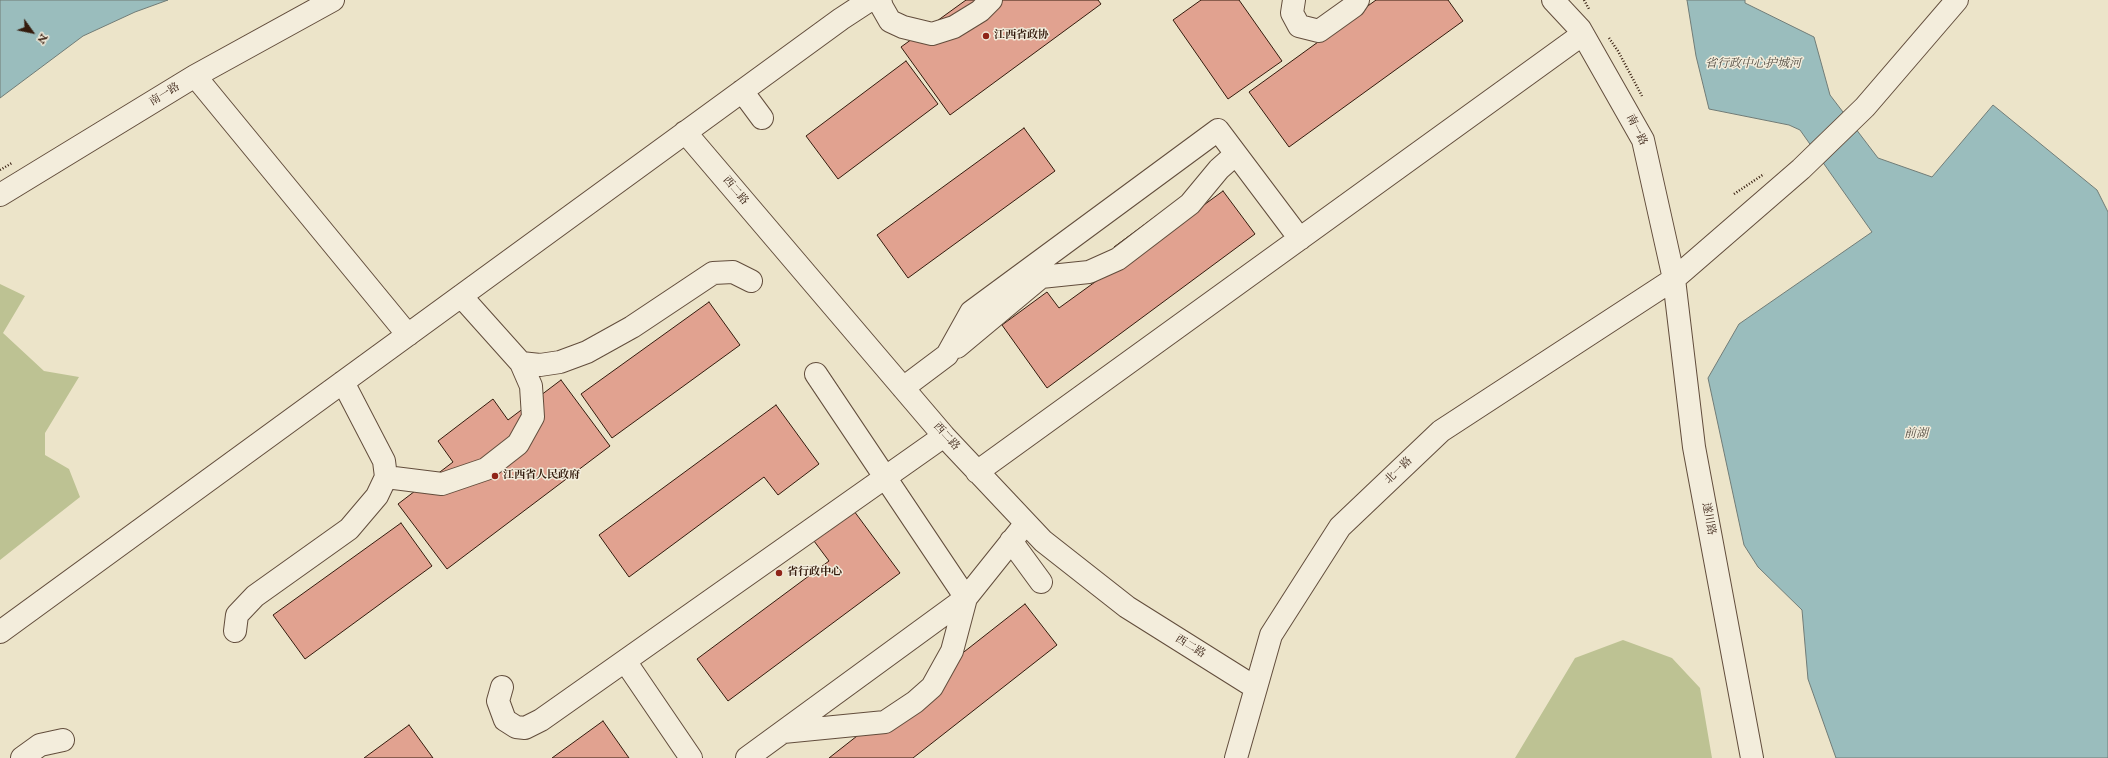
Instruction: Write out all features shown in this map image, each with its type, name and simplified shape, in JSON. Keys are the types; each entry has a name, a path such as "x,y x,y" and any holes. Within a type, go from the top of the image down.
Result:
{"street":[{"name":"南一路","path":"0,195 195,76 333,0"},
{"path":"0,632 685,132 870,0"},
{"path":"880,0 882,7 890,21 903,27 932,34 954,27 980,11 991,0"},
{"path":"1294,0 1292,13 1299,26 1319,31 1354,6 1358,0"},
{"name":"南一路","path":"1553,0 1583,34 1643,140 1674,279"},
{"name":"北一路","path":"1236,758 1271,635 1340,527 1441,431 1674,279 1801,170 1865,107 1957,0"},
{"path":"977,472 1583,34"},
{"path":"195,76 408,335"},
{"path":"742,91 762,118"},
{"path":"947,355 971,312 1218,130 1300,239"},
{"name":"西二路","path":"685,132 944,436 1043,541 1128,607 1256,688"},
{"path":"903,388 947,355 1041,277 1089,272 1118,259 1190,204 1218,169 1236,154"},
{"path":"521,363 546,364 560,362 587,352 632,327 713,273 733,272 751,281"},
{"name":"遂川路","path":"1674,279 1694,448 1752,758"},
{"path":"386,477 442,484 486,470 518,444 533,417 531,386 521,363 461,296"},
{"path":"783,732 886,722 915,702 932,687 952,652 966,598 816,374"},
{"path":"235,631 237,615 255,596 349,529 377,496 386,477 384,461 343,382"},
{"path":"502,687 498,701 505,720 516,727 525,728 541,720 944,436"},
{"path":"746,758 966,598 1026,523"},
{"path":"1011,541 1041,582"},
{"path":"625,661 691,758"},
{"path":"22,758 40,745 63,740"}],"green space":[{"path":"0,284 25,296 3,333 44,371 79,377 45,433 45,455 69,469 80,497 0,560"},
{"path":"1623,640 1672,658 1700,688 1712,758 1515,758 1575,658"}],"water":[{"path":"0,0 168,0 135,12 83,36 0,98"},
{"name":"前湖","path":"1687,0 1745,0 1745,3 1814,37 1830,95 1878,158 1932,177 1993,105 2097,190 2108,212 2108,758 1836,758 1808,679 1802,610 1758,567 1744,545 1708,378 1739,324 1872,232 1800,130 1789,125 1709,109 1696,56"}],"building":[{"path":"966,0 1098,0 1101,4 950,115 901,47"},
{"path":"1201,0 1239,0 1282,61 1228,99 1173,20"},
{"path":"1376,0 1448,0 1463,21 1289,147 1249,92"},
{"path":"906,61 938,104 838,179 806,136"},
{"path":"1024,128 1055,171 908,278 877,235"},
{"path":"1223,191 1255,234 1047,388 1002,325 1047,292 1059,308 1124,261 1114,247 1156,216 1167,232"},
{"path":"709,302 740,345 612,438 581,394"},
{"path":"561,380 610,446 447,569 398,504 453,462 438,441 493,399 508,420"},
{"path":"776,405 819,464 778,495 764,477 629,577 599,535"},
{"path":"854,511 900,573 728,701 697,659 829,561 814,541"},
{"path":"401,523 432,566 305,659 273,615"},
{"path":"1025,604 1057,645 913,758 829,758"},
{"path":"603,721 629,758 552,758"},
{"path":"409,725 433,758 364,758"}],"place":[{"name":"江西省政协","path":"986,36"},
{"name":"江西省人民政府","path":"495,476"},
{"name":"省行政中心","path":"779,573"}],"water label":[{"name":"省行政中心护城河","path":"1753,65"}]}
